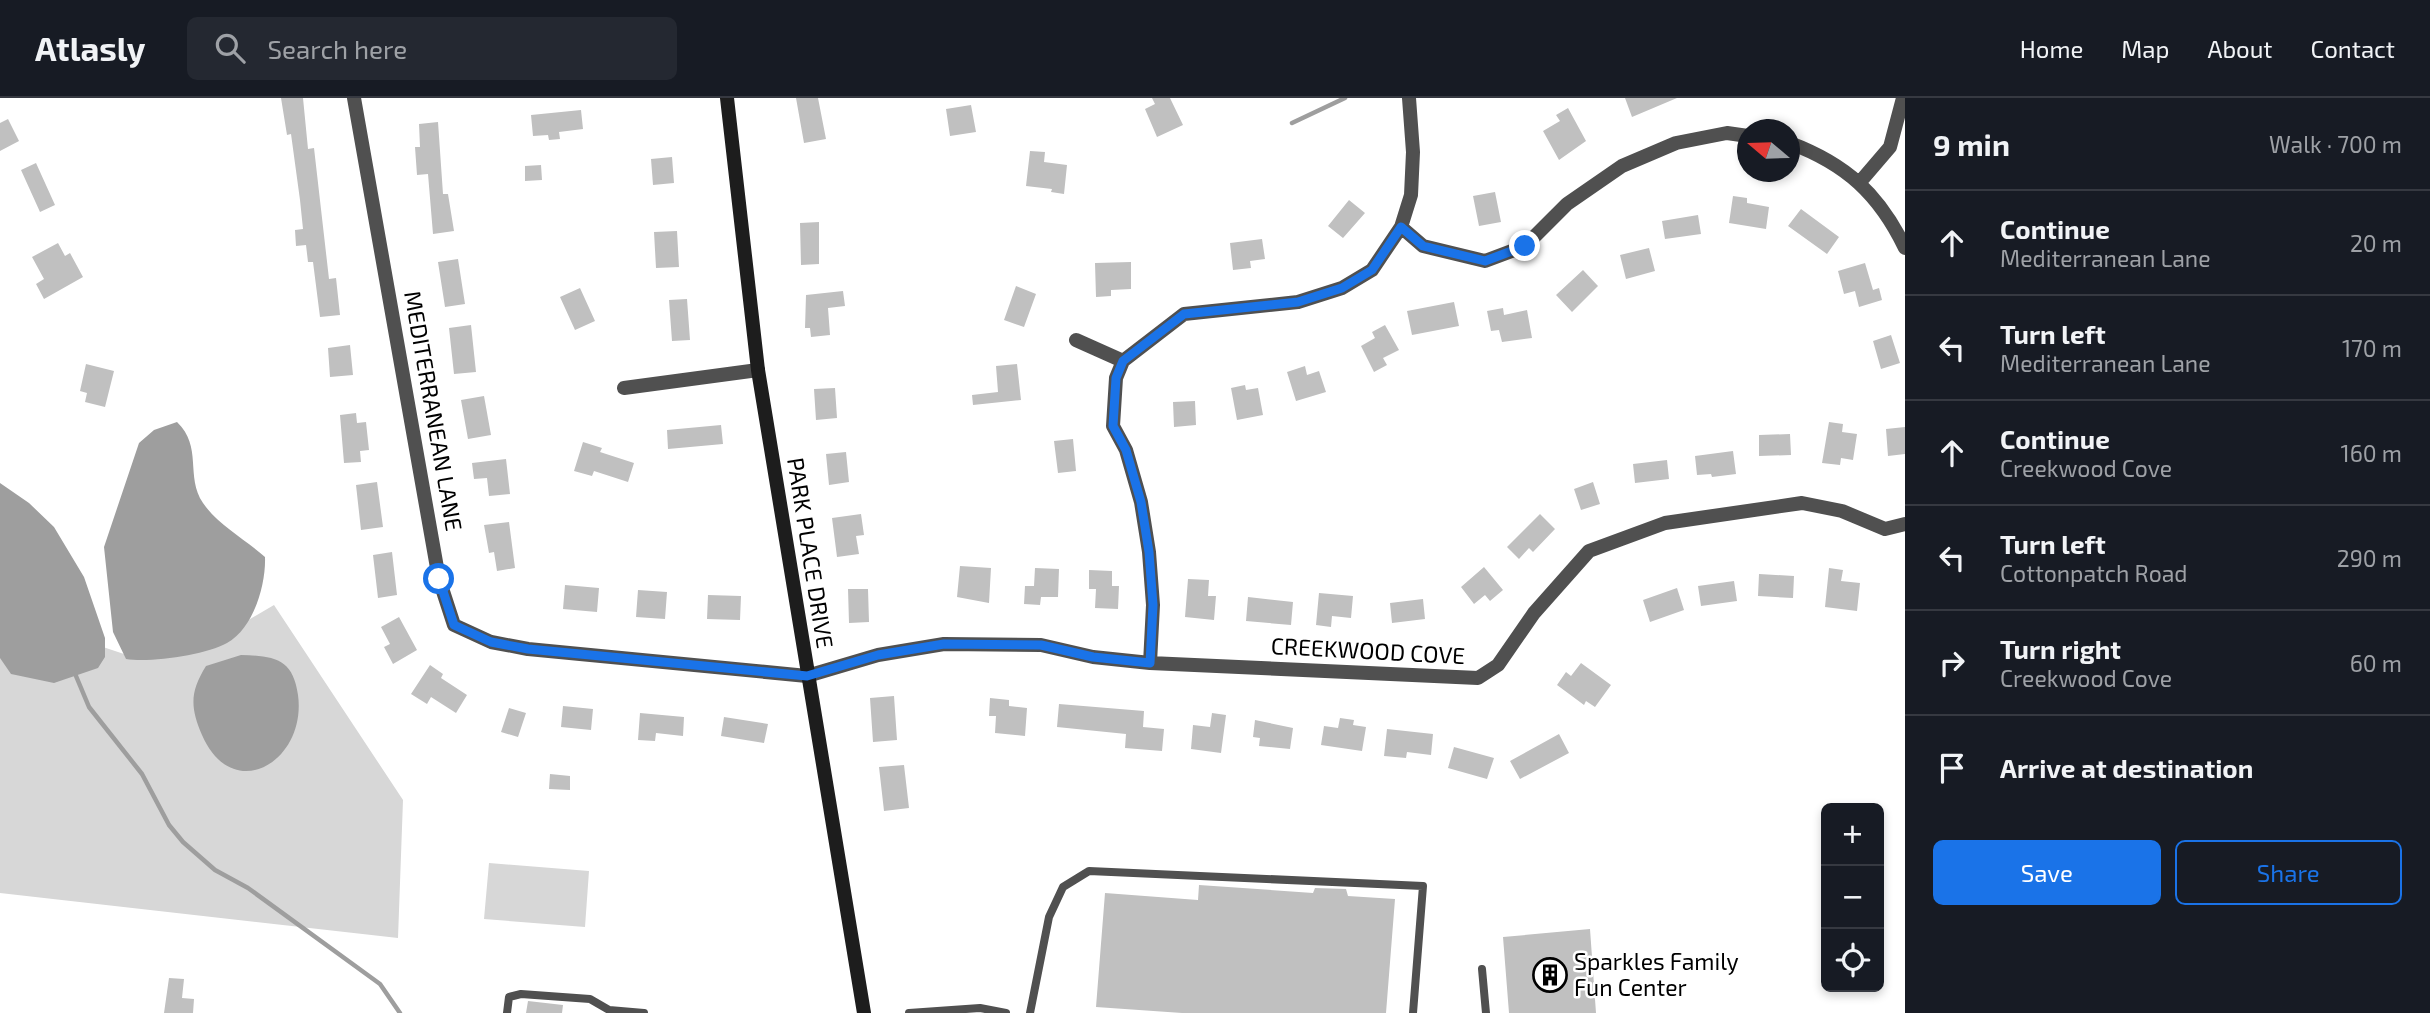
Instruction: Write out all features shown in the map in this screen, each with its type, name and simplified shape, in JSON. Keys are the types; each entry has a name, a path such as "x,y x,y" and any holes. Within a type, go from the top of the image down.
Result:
{"street":[{"name":"MEDITERRANEAN LANE","path":"354,98 403,360 439,579 454,625 491,642 528,649 807,676"},
{"name":"PARK PLACE DRIVE","path":"727,98 758,370 864,1013"},
{"path":"1150,663 1153,605 1147,540 1141,502 1126,450 1113,426 1116,378 1123,361 1184,314 1298,302 1342,288 1372,270 1401,227 1411,195 1409,98"},
{"path":"1860,181 1890,147 1903,98"},
{"path":"1401,227 1423,246 1485,261 1525,246 1567,204 1622,166 1676,143 1727,134 1737,135"},
{"path":"1800,147 1820,154 1860,181 1890,218 1905,248"},
{"path":"1076,340 1123,361"},
{"path":"624,388 758,370"},
{"name":"CREEKWOOD COVE","path":"807,676 878,655 944,644 1041,645 1093,657 1150,663 1478,678 1498,665 1534,613 1589,551 1652,528 1728,511 1802,503 1842,511 1885,528 1905,524"}],"lane":[{"path":"1030,1013 1049,917 1063,887 1089,871 1423,886 1413,1013"},
{"path":"1482,969 1486,1013"},
{"path":"508,1013 509,998 521,994 590,999 609,1010 644,1013"},
{"path":"909,1013 979,1008 1008,1013"}],"shaded area":[{"path":"177,422 190,441 195,482 203,503 224,525 265,557 261,592 244,627 227,643 178,657 126,659 113,632 104,547 139,443 154,430"},
{"path":"0,483 29,503 54,527 84,577 105,638 105,657 98,668 54,683 11,674 0,658"},
{"path":"274,605 403,800 398,938 0,893 0,638 100,646 127,655 199,649"},
{"path":"241,655 280,662 292,674 298,695 298,719 291,739 280,755 265,766 248,771 231,768 215,756 202,735 194,708 197,684 206,666"},
{"path":"489,863 589,871 585,927 484,919"}],"building":[{"path":"281,98 303,98 308,149 314,148 329,279 336,278 340,315 320,317 313,262 308,262 306,245 296,246 295,230 303,229 291,134 287,135"},
{"path":"796,98 818,98 826,139 804,143"},
{"path":"1152,98 1170,98 1183,125 1157,137 1145,109 1155,104"},
{"path":"1625,98 1677,98 1632,117"},
{"path":"971,105 976,132 950,136 946,109"},
{"path":"1568,108 1586,141 1559,160 1543,131 1560,121 1556,115"},
{"path":"581,110 583,129 559,132 560,139 549,140 548,135 533,136 531,115"},
{"path":"8,119 19,141 0,151 0,123"},
{"path":"438,122 443,194 448,194 454,231 433,234 428,174 417,175 415,147 420,147 419,124"},
{"path":"1030,151 1045,152 1044,162 1067,165 1064,194 1051,192 1052,189 1026,186"},
{"path":"672,157 674,183 653,185 651,159"},
{"path":"36,163 55,205 40,212 21,170"},
{"path":"541,165 542,180 525,181 525,166"},
{"path":"1495,192 1501,222 1479,226 1473,196"},
{"path":"1733,196 1747,198 1747,203 1769,207 1766,229 1729,223"},
{"path":"1349,200 1365,213 1343,238 1328,226"},
{"path":"1801,209 1839,237 1827,254 1788,226"},
{"path":"1698,215 1701,234 1665,239 1662,221"},
{"path":"819,222 819,264 801,265 800,223"},
{"path":"677,231 679,267 656,268 654,232"},
{"path":"1262,239 1265,259 1250,261 1251,268 1233,270 1230,243"},
{"path":"58,243 65,256 70,253 83,277 44,299 36,284 44,279 32,257"},
{"path":"1649,248 1655,271 1626,279 1620,255"},
{"path":"458,259 465,304 445,307 438,262"},
{"path":"1131,262 1131,289 1111,290 1111,296 1096,297 1095,263"},
{"path":"1865,263 1873,290 1879,288 1882,300 1859,307 1855,291 1844,294 1838,271"},
{"path":"1583,270 1598,286 1572,312 1556,295"},
{"path":"1016,286 1036,294 1024,327 1004,320"},
{"path":"580,288 595,321 575,330 560,297"},
{"path":"843,291 845,306 828,308 830,335 811,337 810,328 805,328 806,295"},
{"path":"687,299 690,340 672,341 669,300"},
{"path":"1454,302 1459,326 1412,335 1407,311"},
{"path":"1503,308 1504,315 1527,310 1532,338 1502,342 1499,330 1491,331 1487,311"},
{"path":"471,325 476,372 454,374 449,328"},
{"path":"1385,325 1399,350 1383,358 1387,365 1374,372 1361,346 1375,338 1372,332"},
{"path":"1891,335 1900,363 1881,369 1873,341"},
{"path":"350,345 353,375 330,377 328,348"},
{"path":"86,364 114,371 105,407 85,402 87,393 80,391"},
{"path":"1017,364 1021,400 973,405 972,395 998,392 996,366"},
{"path":"1305,366 1307,375 1319,371 1326,392 1296,401 1287,372"},
{"path":"1245,385 1246,390 1258,388 1263,415 1237,420 1231,388"},
{"path":"835,388 837,418 816,420 814,389"},
{"path":"484,396 491,435 468,439 461,400"},
{"path":"1195,401 1196,425 1174,427 1173,402"},
{"path":"356,413 357,423 366,422 369,450 360,451 361,462 344,463 340,415"},
{"path":"1829,422 1843,424 1842,432 1857,434 1853,460 1841,458 1840,465 1822,463"},
{"path":"721,425 723,444 668,449 667,430"},
{"path":"1905,427 1905,454 1888,456 1886,429"},
{"path":"1790,434 1791,455 1759,456 1759,435"},
{"path":"1073,439 1076,471 1058,473 1054,441"},
{"path":"583,442 602,448 600,452 634,463 628,482 594,471 592,476 574,471"},
{"path":"1733,451 1736,474 1712,477 1711,474 1697,475 1695,456"},
{"path":"846,452 849,482 829,485 826,454"},
{"path":"506,459 510,494 489,496 487,478 474,479 472,463"},
{"path":"1667,460 1669,479 1635,483 1633,464"},
{"path":"377,482 383,527 361,530 356,485"},
{"path":"1593,482 1600,504 1581,510 1574,489"},
{"path":"861,514 864,535 856,536 859,554 837,557 832,518"},
{"path":"1540,514 1555,529 1533,552 1529,548 1519,559 1507,547"},
{"path":"509,522 515,568 497,571 494,552 489,553 484,525"},
{"path":"392,552 397,595 378,598 373,555"},
{"path":"960,566 991,568 989,603 957,597"},
{"path":"1484,567 1503,590 1490,601 1485,595 1474,604 1461,587"},
{"path":"1035,568 1059,569 1058,597 1041,597 1040,605 1024,604 1025,586 1034,586"},
{"path":"1829,568 1843,570 1841,581 1860,583 1857,611 1825,607"},
{"path":"1089,570 1112,571 1112,586 1119,586 1118,609 1095,608 1096,589 1089,589"},
{"path":"1759,574 1794,576 1793,598 1758,596"},
{"path":"1188,579 1209,580 1208,596 1216,596 1214,620 1185,617"},
{"path":"1734,581 1737,601 1701,606 1698,586"},
{"path":"565,585 599,588 597,612 563,609"},
{"path":"1677,588 1684,610 1650,622 1643,600"},
{"path":"848,589 868,589 869,622 849,623"},
{"path":"638,590 667,592 665,619 636,617"},
{"path":"1319,593 1353,596 1351,618 1332,616 1331,627 1316,625"},
{"path":"708,595 741,596 740,620 707,619"},
{"path":"1248,597 1293,602 1291,625 1246,621"},
{"path":"1423,599 1425,619 1392,623 1390,603"},
{"path":"399,617 417,650 393,664 384,647 390,644 381,627"},
{"path":"1581,663 1611,685 1595,707 1586,701 1584,705 1557,685 1566,672 1571,676"},
{"path":"430,665 443,674 441,678 467,695 456,713 431,697 427,704 411,694"},
{"path":"894,696 897,740 873,742 870,698"},
{"path":"990,698 1009,700 1009,706 1027,708 1025,736 995,733 996,716 989,716"},
{"path":"1059,704 1144,711 1143,727 1164,729 1162,751 1125,748 1126,734 1057,727"},
{"path":"563,706 593,709 591,730 561,727"},
{"path":"509,708 526,713 518,737 501,732"},
{"path":"640,713 684,717 683,736 656,733 655,741 638,740"},
{"path":"1212,713 1226,715 1221,753 1191,749 1193,725 1210,727"},
{"path":"724,717 768,724 764,743 721,736"},
{"path":"1340,718 1354,720 1353,725 1366,727 1362,751 1321,745 1324,726 1338,728"},
{"path":"1255,720 1293,728 1290,749 1259,746 1260,738 1253,737"},
{"path":"1387,729 1433,734 1431,755 1407,752 1406,758 1384,756"},
{"path":"1559,734 1569,753 1520,779 1510,761"},
{"path":"1454,747 1494,758 1487,779 1448,768"},
{"path":"904,765 909,808 884,811 879,767"},
{"path":"550,774 570,776 570,790 549,789"},
{"path":"1199,885 1313,893 1315,888 1346,889 1348,896 1395,899 1386,1013 1182,1013 1096,1007 1105,893 1198,900"},
{"name":"Sparkles Family Fun Center","path":"1590,929 1596,1013 1509,1013 1503,937"},
{"path":"169,978 184,979 182,998 194,999 193,1013 164,1013"},
{"path":"528,1001 563,1005 562,1013 526,1013"}],"waterway":[{"path":"1292,123 1345,98"},
{"path":"76,676 89,707 142,774 169,825 183,842 215,870 248,888 380,984 400,1013"}],"place":[{"name":"Sparkles Family Fun Center","path":"1550,975"}],"route":[{"path":"439,579 454,625 491,642 528,649 807,676 878,655 944,644 1041,645 1093,657 1150,663 1153,605 1149,552 1141,502 1126,450 1113,426 1116,378 1123,361 1184,314 1298,302 1342,288 1372,270 1401,227 1423,246 1485,261 1525,246"}]}
